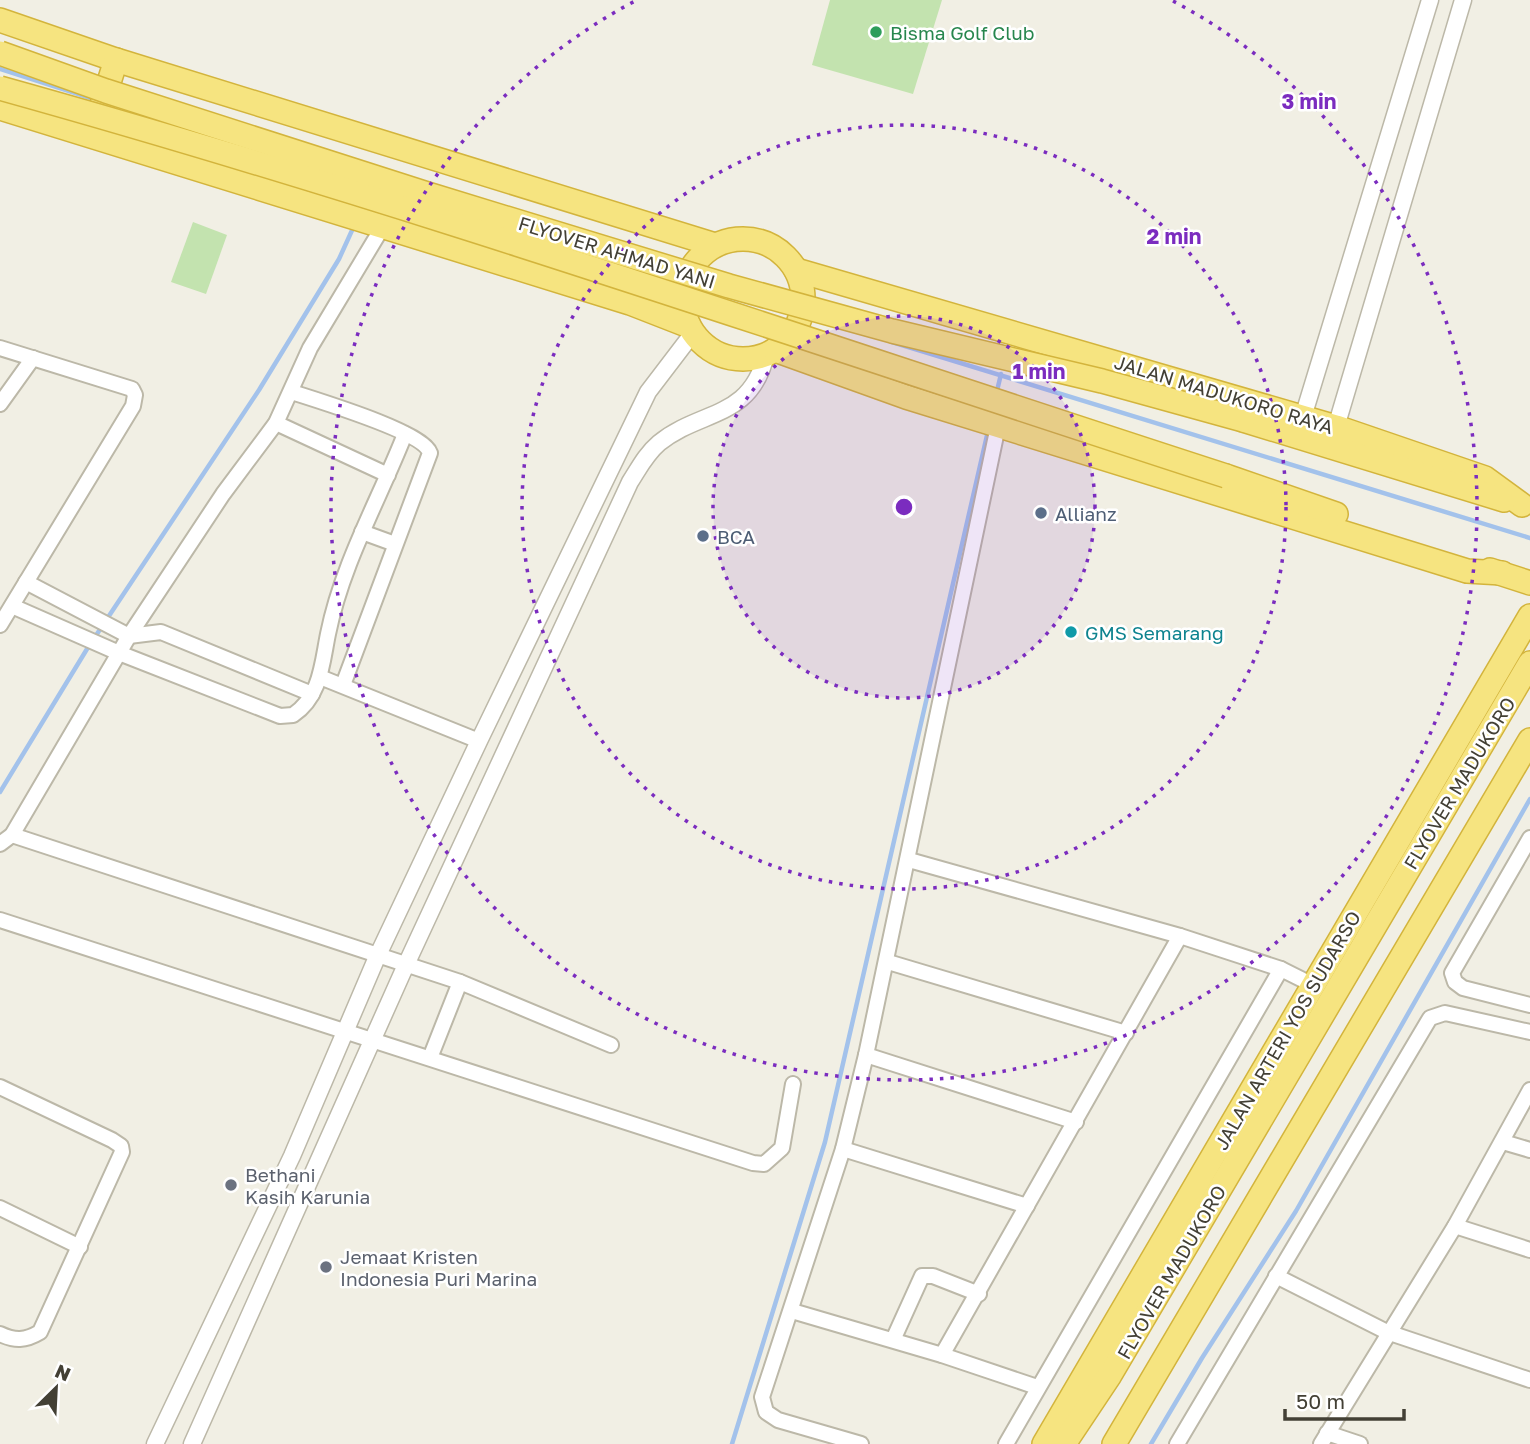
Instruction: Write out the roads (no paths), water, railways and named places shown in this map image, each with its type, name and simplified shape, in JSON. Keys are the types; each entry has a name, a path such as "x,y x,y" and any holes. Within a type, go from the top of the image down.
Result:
{"highway":[{"path":"0,20 113,70 412,152 715,245"},
{"name":"FLYOVER AHMAD YANI","path":"0,53 106,91 424,193 729,286 892,331 1102,381 1243,420"},
{"path":"95,128 113,70"},
{"name":"FLYOVER AHMAD YANI","path":"0,88 586,264 1226,475 1502,573"},
{"path":"0,107 95,128 342,215 381,221 641,306 691,330 708,348 726,357 746,359 777,348 799,323 803,306 802,287 796,270 778,250 763,242 732,240 715,245 692,266 684,283 682,302 691,330"},
{"path":"381,221 412,152"},
{"name":"JALAN MADUKORO RAYA","path":"796,270 1336,427 1485,478 1526,506"},
{"path":"777,348 986,422 1479,574 1502,573 1530,583"},
{"name":"JALAN MADUKORO RAYA","path":"1243,420 1526,506"},
{"name":"JALAN ARTERI YOS SUDARSO","path":"1044,1444 1530,616"},
{"name":"FLYOVER MADUKORO","path":"1084,1444 1512,704 1530,663"},
{"name":"FLYOVER MADUKORO","path":"1064,1444 1110,1375 1512,704 1530,683"},
{"path":"1114,1444 1530,740"}],"street":[{"path":"1303,417 1430,0"},
{"path":"1336,427 1463,0"},
{"path":"381,221 310,348 276,423 223,494 129,636 6,839 405,967 460,982 611,1045"},
{"path":"155,1444 292,1156 377,957 479,741 648,393 691,330"},
{"path":"0,348 132,389 135,395 133,406 0,625"},
{"path":"192,1444 405,967 644,459 667,438 742,400 756,384 777,348"},
{"path":"0,404 33,358"},
{"path":"292,392 382,423 423,443 430,453 343,685"},
{"path":"861,1444 778,1420 763,1407 762,1397 843,1149 888,962 909,860 986,422"},
{"path":"276,423 388,475"},
{"path":"12,606 119,653 280,716 297,712 312,694 320,677 334,607 362,532 405,434"},
{"path":"362,532 395,544"},
{"path":"26,582 129,636 161,632 312,694"},
{"path":"320,677 479,741"},
{"path":"1530,838 1452,973 1455,982 1463,988 1530,1004"},
{"path":"909,860 1180,936 1281,969 1313,985"},
{"path":"0,920 759,1164 773,1159 782,1149 793,1084"},
{"path":"942,1355 1180,936"},
{"path":"888,962 1126,1033"},
{"path":"1006,1444 1281,969"},
{"path":"430,1058 460,982"},
{"path":"1177,1444 1430,1018 1445,1013 1530,1032"},
{"path":"866,1055 1076,1122"},
{"path":"0,1087 121,1146 122,1157 40,1332 24,1339 12,1339 0,1334"},
{"path":"1360,1444 1324,1438 1387,1332 1455,1226 1530,1090"},
{"path":"1503,1142 1530,1150"},
{"path":"843,1149 1027,1206"},
{"path":"292,1156 317,1167"},
{"path":"0,1208 80,1247"},
{"path":"1455,1226 1530,1250"},
{"path":"893,1340 922,1276 933,1276 979,1294"},
{"path":"1276,1276 1387,1332 1530,1380"},
{"path":"792,1311 942,1355 1037,1387"}],"waterway":[{"path":"0,69 97,100"},
{"path":"0,792 87,649 259,390 339,259 354,226"},
{"path":"892,342 1530,538"},
{"path":"996,395 1001,374"},
{"path":"732,1444 825,1142 988,431"},
{"path":"1151,1444 1202,1358 1296,1211 1530,799"}],"place":[{"name":"Bisma Golf Club","path":"876,32"},
{"name":"Allianz","path":"1041,513"},
{"name":"BCA","path":"703,536"},
{"name":"GMS Semarang","path":"1071,632"},
{"name":"Bethani Kasih Karunia","path":"231,1185"},
{"name":"Jemaat Kristen Indonesia Puri Marina","path":"326,1267"}]}
